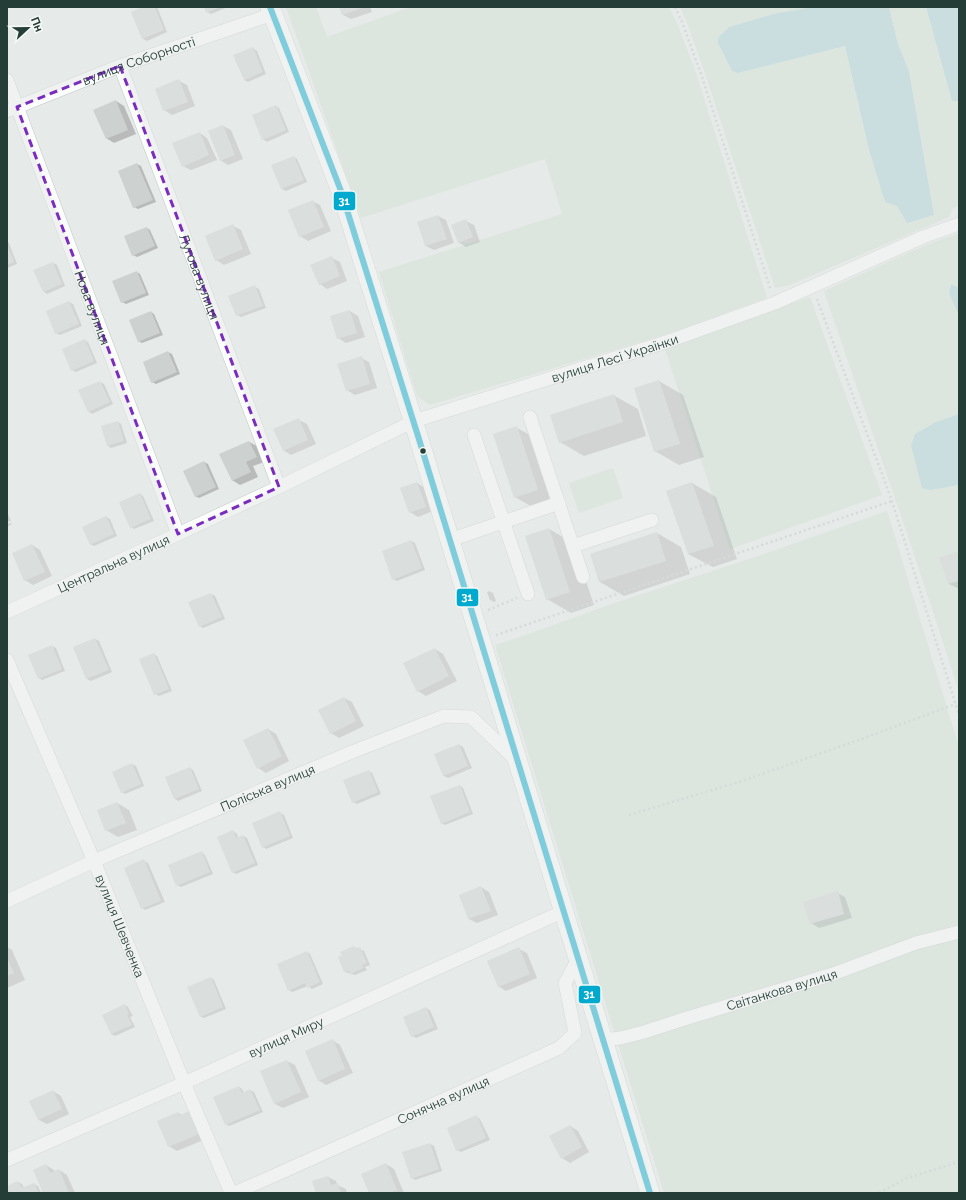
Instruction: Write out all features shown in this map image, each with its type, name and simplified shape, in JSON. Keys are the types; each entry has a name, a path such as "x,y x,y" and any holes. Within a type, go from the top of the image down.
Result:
{"street":[{"name":"вулиця Соборності","path":"12,109 120,66 272,11"},
{"path":"272,11 341,191 414,421 650,1193"},
{"name":"Лугова вулиця","path":"120,66 279,487"},
{"name":"Нова вулиця","path":"7,80 12,109 178,534"},
{"name":"вулиця Лесі Українки","path":"414,421 666,342 775,303 923,237 959,224"},
{"path":"530,416 583,577"},
{"name":"Центральна вулиця","path":"7,612 279,487 414,421"},
{"path":"474,435 528,594"},
{"path":"450,540 559,503"},
{"path":"573,546 652,520"},
{"name":"вулиця Шевченка","path":"7,660 94,861 184,1083 231,1193"},
{"name":"Поліська вулиця","path":"7,902 94,861 352,752 444,716 471,716 518,762"},
{"name":"вулиця Миру","path":"7,1160 184,1083 564,911"},
{"name":"Світанкова вулиця","path":"603,1040 621,1038 644,1032 833,974 916,943 959,932"},
{"name":"Сонячна вулиця","path":"235,1193 559,1048 575,1033 565,983 578,959"}],"path":[{"path":"675,7 701,74 775,303"},
{"path":"813,287 892,501 959,715"},
{"path":"481,640 892,501"},
{"path":"486,611 528,594"},
{"path":"629,815 742,780 856,741 956,704"},
{"path":"879,1193 907,1178 959,1162"}],"highlighted area":[{"path":"120,66 279,487 178,534 17,107"}],"green space":[{"path":"286,7 316,7 327,37 411,7 669,7 677,23 697,76 767,298 664,335 430,405 417,396 379,272 562,214 545,159 361,218"},
{"path":"680,7 813,7 773,14 729,27 738,73 845,46 869,150 885,202 934,215 909,71 898,44 889,7 926,7 952,101 959,101 959,206 953,208 949,217 790,285 775,288 705,73"},
{"path":"959,233 959,288 951,284 949,293 959,316 959,414 936,422 931,490 959,485 959,691 824,291 926,245"},
{"path":"810,297 882,495 730,549 665,349"},
{"path":"613,468 623,498 579,513 569,483"},
{"path":"887,511 959,747 959,1193 664,1193 495,645"}],"water":[{"path":"813,7 889,7 898,44 909,71 934,215 907,223 897,206 885,202 869,150 845,46 738,73 732,71 718,43 718,38 729,27 773,14"},
{"path":"926,7 959,7 959,101 952,101"},
{"path":"951,284 959,288 959,316 949,293"},
{"path":"959,414 959,485 931,490 922,488 911,445 915,434 936,422"}],"building":[{"path":"143,7 155,7 164,30 142,39 131,12"},
{"path":"204,7 220,7 206,13"},
{"path":"339,7 365,7 342,15"},
{"path":"253,47 263,72 244,80 233,55"},
{"path":"179,79 188,102 163,111 155,89"},
{"path":"116,100 128,130 106,139 93,110"},
{"path":"276,105 286,130 262,140 252,115"},
{"path":"223,125 235,155 220,161 208,131"},
{"path":"200,132 209,155 182,167 172,143"},
{"path":"294,156 304,180 281,189 271,165"},
{"path":"137,163 153,200 133,208 118,171"},
{"path":"313,200 324,227 299,237 288,210"},
{"path":"438,215 447,239 425,246 417,222"},
{"path":"466,219 473,237 458,243 451,225"},
{"path":"233,224 243,249 215,261 205,236"},
{"path":"147,227 155,246 132,256 124,236"},
{"path":"7,244 14,262 7,265"},
{"path":"332,256 340,276 319,285 310,265"},
{"path":"53,262 62,284 43,292 33,270"},
{"path":"137,271 146,293 121,303 112,281"},
{"path":"255,285 263,306 236,316 228,296"},
{"path":"69,301 79,324 55,334 46,311"},
{"path":"350,310 357,333 337,339 330,316"},
{"path":"151,311 160,333 138,342 129,320"},
{"path":"85,339 94,361 71,371 62,349"},
{"path":"168,351 177,372 151,383 143,362"},
{"path":"362,356 370,384 346,391 337,364"},
{"path":"659,380 680,444 654,452 634,388"},
{"path":"100,381 110,402 88,412 78,390"},
{"path":"614,394 623,422 559,443 550,415"},
{"path":"299,418 308,440 283,451 273,429"},
{"path":"118,421 124,441 107,446 101,426"},
{"path":"517,426 538,490 514,498 493,434"},
{"path":"249,441 257,457 246,462 251,472 232,481 219,454"},
{"path":"204,461 216,487 195,497 183,471"},
{"path":"417,482 426,507 409,513 400,488"},
{"path":"692,482 714,546 688,554 666,491"},
{"path":"140,493 151,519 130,528 119,502"},
{"path":"106,516 114,534 90,545 82,527"},
{"path":"549,528 570,592 546,600 525,536"},
{"path":"657,532 666,561 599,582 590,554"},
{"path":"411,540 422,568 392,580 382,551"},
{"path":"32,544 45,572 24,581 12,553"},
{"path":"959,551 959,581 948,584 939,558"},
{"path":"211,593 222,617 199,627 188,602"},
{"path":"95,638 109,670 86,679 73,647"},
{"path":"52,645 62,669 38,679 28,655"},
{"path":"435,648 449,676 417,692 403,663"},
{"path":"154,653 169,689 154,695 139,659"},
{"path":"344,697 356,721 330,734 318,710"},
{"path":"268,728 282,756 257,769 243,740"},
{"path":"459,744 468,766 443,776 434,754"},
{"path":"132,763 141,784 121,793 112,772"},
{"path":"190,767 199,789 174,799 165,777"},
{"path":"369,770 378,792 352,803 343,780"},
{"path":"460,785 470,812 441,824 430,796"},
{"path":"117,802 126,823 105,831 97,810"},
{"path":"280,811 290,836 262,848 252,823"},
{"path":"233,830 236,838 243,835 255,863 232,873 217,837"},
{"path":"202,851 210,872 176,886 168,865"},
{"path":"144,859 161,901 141,909 124,868"},
{"path":"481,886 491,911 468,919 459,895"},
{"path":"838,891 844,914 810,924 803,902"},
{"path":"354,946 356,949 360,947 367,963 362,965 364,968 350,974 349,971 344,972 338,957 342,955 340,952"},
{"path":"519,947 530,974 498,987 487,961"},
{"path":"307,951 320,982 307,988 305,983 288,991 277,964"},
{"path":"7,958 14,973 7,976"},
{"path":"211,977 223,1007 200,1017 187,987"},
{"path":"125,1004 129,1014 127,1015 132,1025 111,1034 102,1015"},
{"path":"426,1007 434,1027 411,1037 403,1017"},
{"path":"333,1039 345,1069 318,1081 305,1051"},
{"path":"287,1060 301,1092 274,1104 260,1071"},
{"path":"239,1086 242,1093 250,1089 260,1110 225,1125 213,1097"},
{"path":"53,1090 62,1109 38,1120 29,1101"},
{"path":"189,1111 199,1134 168,1147 157,1121 178,1112 179,1116"},
{"path":"477,1115 486,1138 456,1151 447,1128"},
{"path":"570,1125 582,1147 561,1159 549,1136"},
{"path":"430,1143 439,1169 411,1179 402,1152"},
{"path":"386,1163 397,1190 389,1193 369,1193 361,1174"},
{"path":"46,1164 50,1173 59,1169 69,1193 43,1193 33,1170"},
{"path":"328,1176 331,1185 338,1183 341,1193 316,1193 312,1181"},
{"path":"18,1181 22,1188 34,1183 39,1193 7,1193 7,1186"}],"transit line":[{"name":"31","path":"270,7 341,191 418,436 650,1193"}]}
